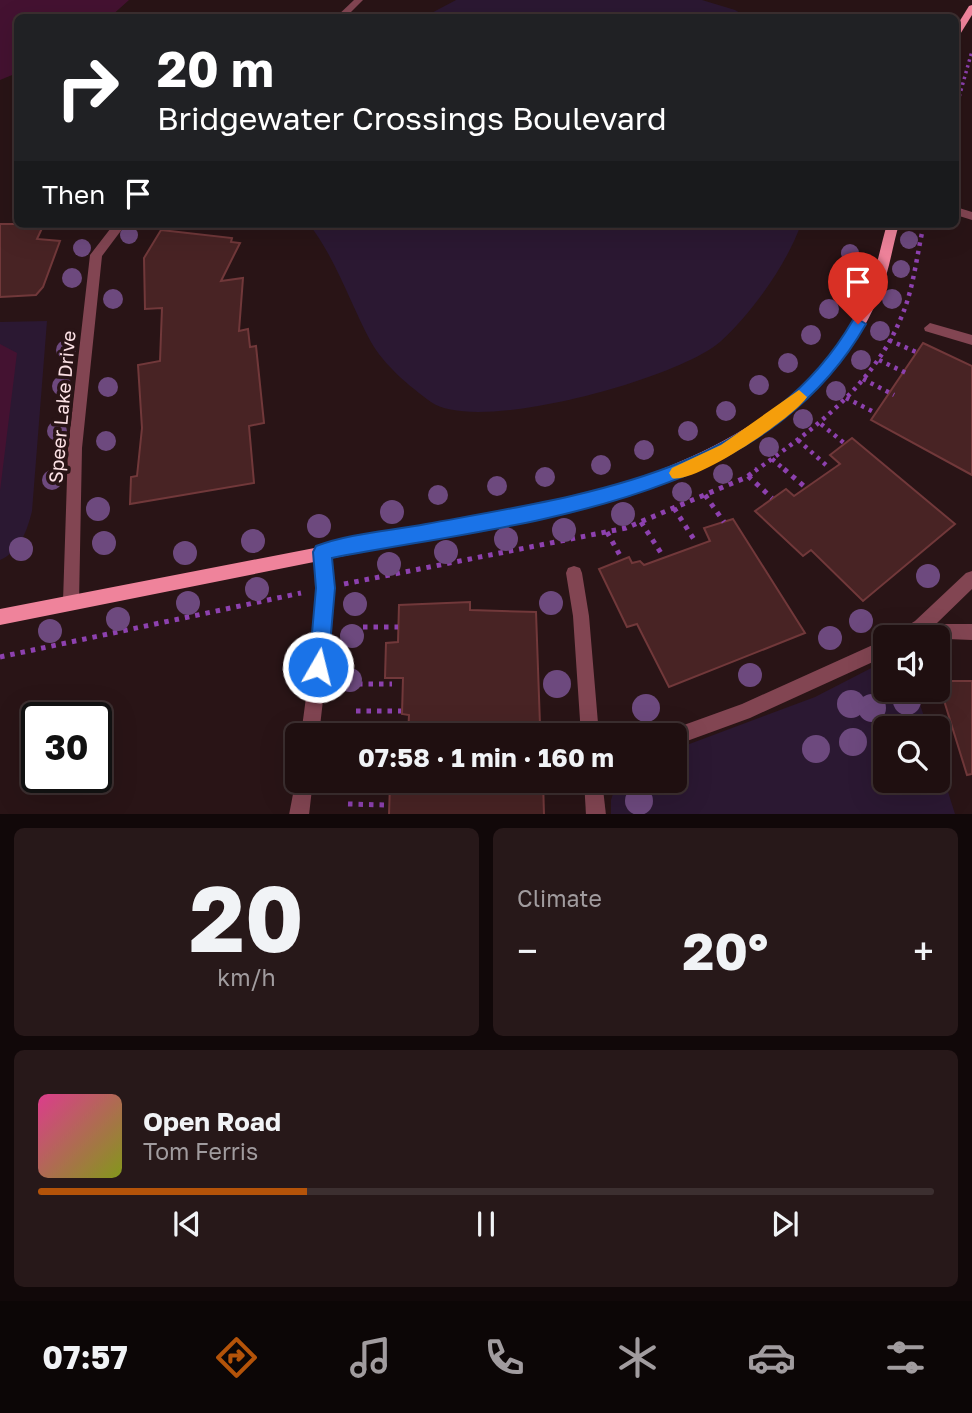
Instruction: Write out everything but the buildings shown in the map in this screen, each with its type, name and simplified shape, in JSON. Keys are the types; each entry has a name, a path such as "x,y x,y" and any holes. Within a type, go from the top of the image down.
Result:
{"street":[{"path":"343,14 359,0"},
{"path":"959,29 972,8"},
{"name":"Speer Lake Drive","path":"71,602 75,448 96,255 117,228"},
{"path":"0,617 593,500 677,473 727,449 778,416 820,377 847,344 870,303 891,228"},
{"path":"930,328 972,340"},
{"path":"311,723 324,622 322,552"},
{"path":"574,573 581,616 589,723"},
{"path":"920,625 972,578"},
{"path":"950,633 972,632"},
{"path":"687,732 735,716 873,653"},
{"path":"299,814 301,793"},
{"path":"594,793 596,814"}],"path":[{"path":"959,97 972,51"},
{"path":"889,340 916,352"},
{"path":"879,360 906,373"},
{"path":"863,379 894,395"},
{"path":"846,398 874,412"},
{"path":"821,424 844,443"},
{"path":"798,440 827,466"},
{"path":"772,459 805,487"},
{"path":"748,476 772,498"},
{"path":"705,495 724,522"},
{"path":"674,508 695,541"},
{"path":"641,522 661,553"},
{"path":"607,532 622,559"},
{"path":"363,627 398,627"},
{"path":"358,684 393,684"},
{"path":"356,710 401,710"},
{"path":"348,804 387,805"}],"shaded area":[{"path":"0,0 129,0 113,14 14,14 14,74 0,80"},
{"path":"456,0 702,0 742,14 430,14"},
{"path":"312,228 799,228 778,271 756,302 720,342 698,356 623,386 532,407 490,412 455,410 431,402 390,367 371,342"},
{"path":"47,321 32,511 18,546 0,560 0,322"},
{"path":"0,344 17,353 0,491"},
{"path":"873,667 873,702 919,702 924,716 873,716 873,793 948,793 955,814 611,814 613,793 687,793 687,745 815,697"}],"slow traffic":[{"path":"678,473 727,449 778,416 799,397"}],"route":[{"path":"318,667 326,588 322,552 593,500 677,473 727,449 778,416 820,377 847,344 858,324"}]}
